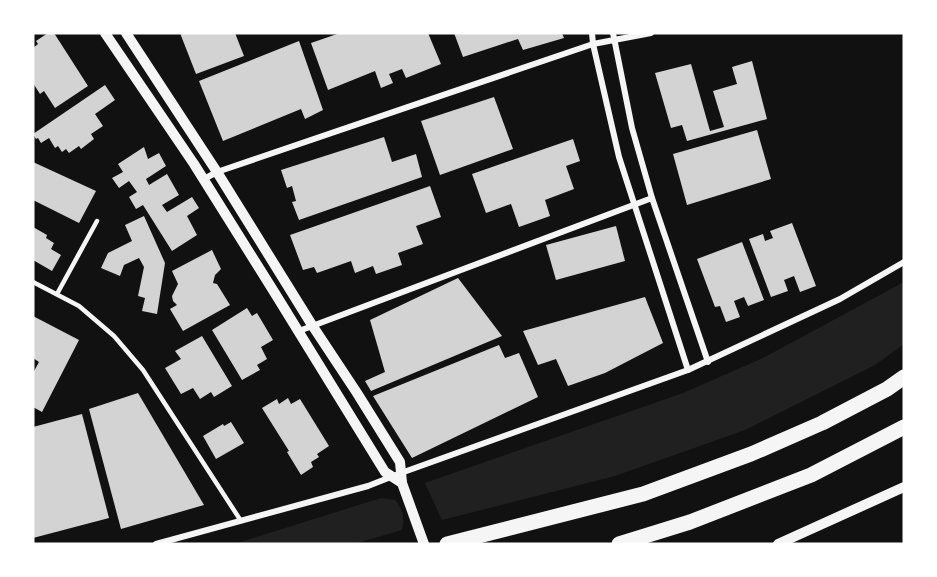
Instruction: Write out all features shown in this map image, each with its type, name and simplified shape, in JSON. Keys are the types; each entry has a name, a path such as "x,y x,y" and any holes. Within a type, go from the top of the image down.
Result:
{"main road":[{"path":"447,544 643,494 665,486 751,454 822,423 887,389 904,377"},
{"path":"619,544 690,522 811,474 904,427"}],"street":[{"path":"105,33 204,179 385,472 398,477"},
{"path":"126,33 217,172 400,462 398,477 424,544"},
{"path":"592,33 619,157 688,370"},
{"path":"204,179 217,172 613,37 651,33"},
{"path":"613,37 632,129 652,198 708,362"},
{"path":"298,331 652,198"},
{"path":"156,544 398,477 688,370 840,299 904,262"},
{"path":"778,544 904,487"}],"lane":[{"path":"57,294 97,221"},
{"path":"33,282 79,306 114,336 143,370 242,521"}],"shaded area":[{"path":"904,282 904,344 875,365 745,430 615,476 442,520 425,483 683,393 763,358"},
{"path":"381,498 395,500 402,510 402,530 354,544 234,544"}],"building":[{"path":"48,33 54,33 88,86 55,108 44,91 40,94 33,83 33,48 38,44 36,41"},
{"path":"180,33 235,33 244,56 196,74"},
{"path":"340,33 428,33 441,64 406,78 402,69 389,74 393,83 381,88 375,71 328,90 311,43"},
{"path":"454,33 562,33 564,38 523,50 518,39 463,57"},
{"path":"299,41 323,110 305,119 301,109 223,141 199,81"},
{"path":"752,61 767,119 687,141 682,125 671,128 655,73 691,64 710,131 724,127 713,91 737,84 732,67"},
{"path":"105,85 115,100 95,114 103,126 91,134 94,139 81,149 79,146 69,153 66,149 62,152 58,146 55,148 49,138 41,143 38,138 36,139 33,134"},
{"path":"494,97 513,149 440,175 421,121"},
{"path":"757,130 771,179 687,205 673,154"},
{"path":"384,137 392,162 416,154 422,177 299,220 292,202 296,201 292,186 287,188 281,170"},
{"path":"573,139 580,161 566,166 574,189 545,200 550,216 519,227 511,204 486,213 472,174"},
{"path":"144,147 148,159 159,153 166,166 146,179 149,185 167,174 179,195 162,205 167,212 192,197 199,208 187,216 197,235 172,251 143,205 136,209 129,197 137,192 129,181 119,188 112,178 123,172 118,164"},
{"path":"33,162 96,191 79,223 33,200"},
{"path":"430,186 441,217 416,226 423,244 398,253 402,265 376,274 373,266 355,273 351,261 317,273 314,267 303,270 290,235"},
{"path":"144,216 165,263 157,314 142,311 145,298 138,296 144,267 139,258 124,265 120,276 101,268 108,253 132,241 125,225"},
{"path":"792,223 816,286 800,292 794,276 784,280 788,291 771,297 749,239 763,234 765,241 773,238 770,231"},
{"path":"616,226 625,261 556,280 546,245"},
{"path":"33,227 47,235 46,238 54,243 51,249 61,255 52,271 33,260"},
{"path":"742,242 764,300 748,306 744,297 734,301 740,317 726,322 720,306 715,307 697,259"},
{"path":"212,250 221,269 215,275 213,283 217,284 230,305 183,331 170,309 177,305 172,296 178,284 172,271"},
{"path":"458,278 502,336 371,391 365,381 385,372 370,320"},
{"path":"645,297 663,343 605,373 568,386 556,359 538,365 523,331"},
{"path":"247,308 252,316 257,313 273,340 261,347 267,359 257,365 260,370 242,380 212,330"},
{"path":"33,316 79,340 42,412 33,407 33,373 39,362 33,358"},
{"path":"202,336 232,386 214,397 211,392 200,399 193,388 181,394 165,368 181,359 175,351"},
{"path":"499,345 505,358 519,353 538,397 412,458 373,396"},
{"path":"138,393 204,505 121,529 89,409"},
{"path":"288,398 291,404 300,399 329,446 317,454 319,457 311,462 313,467 301,475 262,408 277,399 279,404"},
{"path":"82,414 109,518 33,538 33,427"},
{"path":"231,422 244,443 216,459 203,436"}]}
